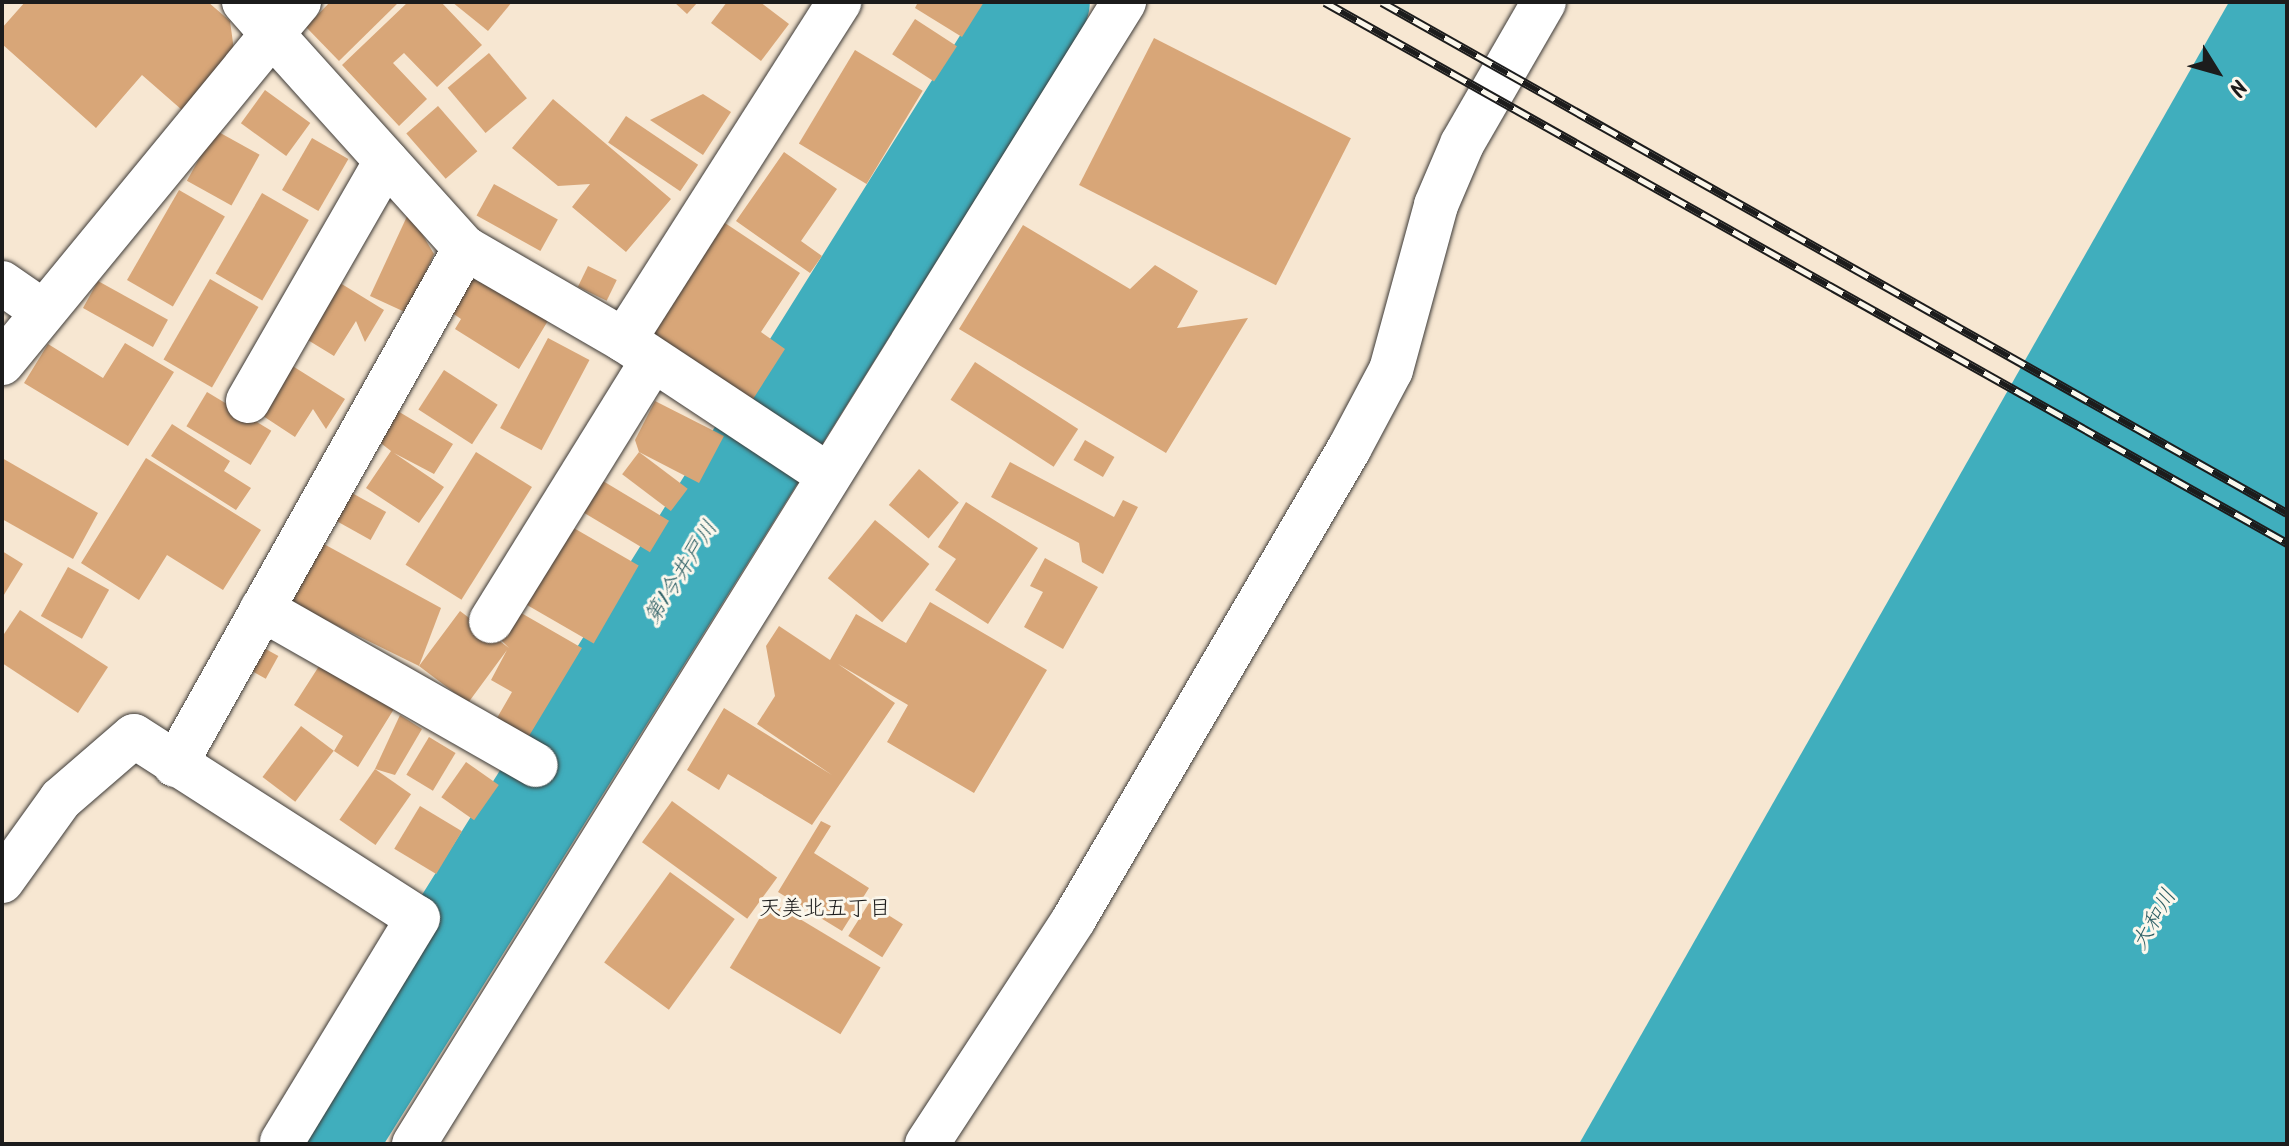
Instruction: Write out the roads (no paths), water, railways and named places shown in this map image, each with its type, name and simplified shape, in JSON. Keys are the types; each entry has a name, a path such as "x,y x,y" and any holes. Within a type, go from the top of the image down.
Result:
{"street":[{"path":"244,2 286,18 386,161 465,248 638,350 810,463"},
{"path":"491,621 638,350 839,2"},
{"path":"414,1144 810,463 1124,2"},
{"path":"927,1144 1074,919 1356,436 1391,370 1436,205 1462,144 1544,2"},
{"path":"2,363 41,310 286,18"},
{"path":"248,401 386,161"},
{"path":"175,765 465,248"},
{"path":"2,283 41,310"},
{"path":"262,609 536,765"},
{"path":"2,881 61,799 134,736 418,918 282,1142"}],"water":[{"name":"大和川","path":"2229,2 2287,2 2287,1144 1579,1144"}],"waterway":[{"name":"第1今井戸川","path":"325,1144 1040,2"}],"railway":[{"path":"1325,2 2287,543"},
{"path":"1382,2 2287,513"}],"district":[{"name":"天美北五丁目","path":"825,910"}]}
